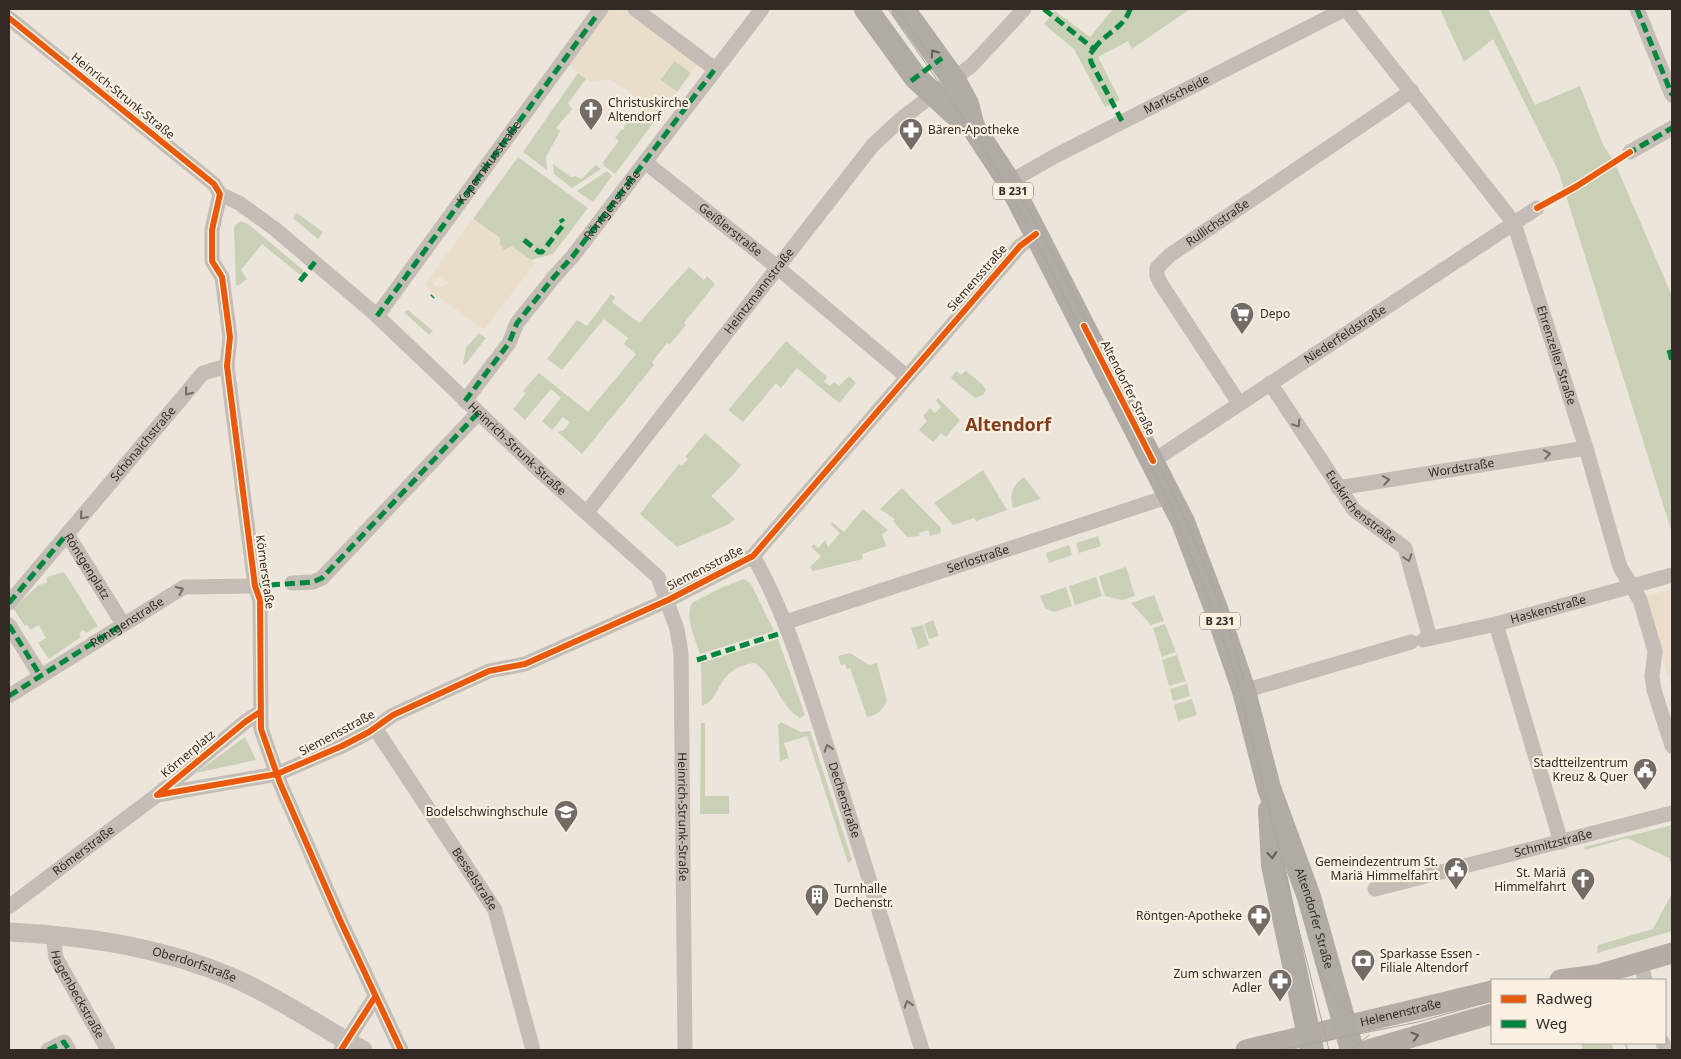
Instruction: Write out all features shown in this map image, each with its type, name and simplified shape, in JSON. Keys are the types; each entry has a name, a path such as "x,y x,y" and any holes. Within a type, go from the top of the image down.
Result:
{"main road":[{"name":"Altendorfer Straße","path":"866,9 916,78 944,87 967,104 973,127 1008,182 1036,234 1170,496 1203,572 1244,691 1269,788 1308,898 1352,1050"},
{"name":"Altendorfer Straße","path":"903,9 944,87"},
{"name":"Altendorfer Straße","path":"1269,788 1273,865 1310,1043"},
{"path":"1576,979 1642,971 1672,953"},
{"name":"Helenenstraße","path":"1310,1043 1345,1026 1491,991"},
{"name":"Helenenstraße","path":"1368,1050 1491,1014"},
{"path":"1246,1050 1310,1043"}],"street":[{"path":"635,9 714,69"},
{"name":"Röntgenstraße","path":"465,401 509,342 517,324 573,256 714,69 762,9"},
{"name":"Heintzmannstraße","path":"587,512 873,145 901,119 944,87 996,42 1024,9"},
{"name":"Ehrenzeller Straße","path":"1346,9 1412,90 1514,223 1586,448 1620,567 1640,600 1655,651 1652,676 1654,690 1672,746"},
{"name":"Markscheide","path":"1008,182 1346,9"},
{"path":"1637,9 1672,95"},
{"name":"Kopernikusstraße","path":"377,316 595,11"},
{"name":"Heinrich-Strunk-Straße","path":"9,18 214,184 220,194 239,203 275,229 377,316 543,474 658,577 677,629 683,691 685,1050"},
{"name":"Rullichstraße","path":"1239,403 1161,284 1157,276 1157,268 1170,255 1412,90"},
{"path":"1630,152 1672,128"},
{"name":"Geißlerstraße","path":"645,162 778,267 906,376"},
{"name":"Körnerstraße","path":"220,194 212,230 212,261 222,277 230,338 226,366 255,586 260,600 261,729 277,774 375,996 401,1050"},
{"name":"Niederfeldstraße","path":"1153,461 1537,208"},
{"name":"Siemensstraße","path":"277,774 334,750 375,728 392,715 489,671 525,664 668,600 753,556 906,376 1020,246 1036,234"},
{"name":"Schönaichstraße","path":"67,534 203,373 226,366"},
{"name":"Euskirchenstraße","path":"1270,383 1354,510 1405,548 1421,640"},
{"path":"292,583 313,582 322,578 478,413"},
{"name":"Wordstraße","path":"1338,488 1586,448"},
{"name":"Serlostraße","path":"786,622 1170,496"},
{"name":"Röntgenplatz","path":"9,603 67,534 123,624"},
{"name":"Dechenstraße","path":"753,556 786,622 861,851 922,1050"},
{"name":"Haskenstraße","path":"1244,691 1421,640 1496,624 1672,575"},
{"name":"Röntgenstraße","path":"9,696 40,674 184,587 255,586"},
{"path":"1496,624 1562,842"},
{"path":"9,626 40,674"},
{"name":"Körnerplatz","path":"157,795 245,722 260,712"},
{"name":"Besselstraße","path":"375,728 495,910 533,1050"},
{"name":"Körnerplatz","path":"157,795 277,774"},
{"name":"Römerstraße","path":"10,906 157,795"},
{"name":"Schmitzstraße","path":"1374,889 1672,813"},
{"name":"Oberdorfstraße","path":"9,932 141,947 193,962 243,983 343,1045 363,1050"},
{"name":"Hagenbeckstraße","path":"52,936 56,958 108,1050"},
{"path":"343,1045 375,996"},
{"path":"48,1050 64,1042 69,1050"}],"green space":[{"path":"1113,9 1190,9 1132,49 1128,41 1098,57 1120,100 1105,107 1074,49 1044,24 1055,11 1090,37"},
{"path":"1440,9 1488,9 1535,105 1580,86 1603,145 1615,163 1672,296 1672,533 1558,170 1493,39 1464,62"},
{"path":"675,60 691,73 677,92 660,80"},
{"path":"578,73 586,79 568,103 572,109 556,128 560,131 546,157 547,170 523,152"},
{"path":"641,114 653,123 615,174 604,166 603,162 619,141 615,138 622,129 624,130 630,118 638,117"},
{"path":"518,157 588,208 553,254 531,260 511,246 504,251 499,243 500,238 473,219"},
{"path":"553,164 571,177 576,176 581,179 596,165 601,169 572,188 554,174"},
{"path":"607,171 612,176 593,202 577,191"},
{"path":"297,213 323,232 318,239 293,218"},
{"path":"241,221 248,224 303,270 303,274 299,274 262,244 241,270 247,279 238,286 236,285 234,229 235,225"},
{"path":"689,267 704,280 707,276 715,284 684,323 686,325 670,344 667,343 652,362 654,365 582,454 558,432 564,430 570,422 563,417 552,430 542,421 561,398 551,389 525,420 513,409 526,393 523,391 539,373 588,412 636,354 624,344 628,338 604,319 562,370 547,359 577,320 587,326 611,294 615,297 612,302 639,323"},
{"path":"408,310 433,331 429,335 404,312"},
{"path":"479,333 486,338 465,365 463,364 466,348"},
{"path":"786,341 827,377 824,382 830,386 834,382 839,386 849,376 856,383 839,403 797,368 781,388 776,383 743,422 728,410"},
{"path":"956,371 961,375 966,371 982,384 986,390 983,395 975,398 951,378"},
{"path":"938,398 960,420 946,437 941,433 933,442 919,430 927,421 923,416 930,408 935,413 941,407 936,401"},
{"path":"705,433 741,465 711,496 735,519 729,524 677,547 640,514 679,464 682,466 688,459 685,457"},
{"path":"983,470 1007,510 976,521 974,518 953,525 934,503"},
{"path":"1024,477 1041,499 1013,508 1011,499 1013,491"},
{"path":"902,488 941,528 940,533 930,536 928,530 919,533 920,536 907,537 893,521 895,519 880,509"},
{"path":"863,509 888,530 882,534 886,546 862,554 863,559 813,571 810,567 821,556 811,547 814,544 818,548 825,540 828,547 840,533 831,525 832,522 844,532"},
{"path":"1098,536 1101,546 1079,553 1076,543"},
{"path":"1069,545 1072,555 1049,563 1046,553"},
{"path":"1126,567 1135,596 1122,600 1105,596 1099,576"},
{"path":"64,572 98,626 86,633 84,630 79,633 81,637 49,659 38,643 46,638 39,625 30,630 27,624 25,626 13,608 39,585 47,583 47,577"},
{"path":"1096,577 1102,596 1075,605 1069,586"},
{"path":"744,579 751,584 774,631 700,654 690,622 689,615 692,603 723,587"},
{"path":"1066,587 1072,606 1054,612 1045,608 1040,596"},
{"path":"1154,595 1164,621 1151,625 1131,603"},
{"path":"933,620 939,636 929,639 924,624"},
{"path":"1165,624 1176,652 1162,657 1153,628"},
{"path":"923,625 929,645 918,649 911,628"},
{"path":"778,639 805,715 800,718 793,713 768,676 755,663 742,666 733,671 713,698 708,703 702,705 701,663"},
{"path":"850,653 869,665 877,663 887,701 879,712 874,715 867,717 850,668 847,669 845,664 841,665 838,656"},
{"path":"1177,655 1186,681 1169,686 1162,660"},
{"path":"1187,684 1190,696 1173,701 1170,689"},
{"path":"1192,699 1197,715 1178,721 1174,705"},
{"path":"781,722 801,732 810,731 852,860 848,863 807,736 784,743 789,758 780,761 778,725"},
{"path":"701,723 705,723 705,796 729,796 729,814 700,814"},
{"path":"245,737 256,760 196,773"},
{"path":"1672,825 1671,863 1669,858 1627,838 1585,850 1584,847"},
{"path":"1672,893 1672,931 1597,953 1598,945 1653,929"},
{"path":"1581,1044 1611,1044 1614,1050 1579,1050 1583,1049"}],"shaded area":[{"path":"610,9 627,9 698,64 691,73 675,61 660,79 677,92 653,123 641,114 639,108 641,106 631,93 610,79 590,82 570,65 565,66 592,27"},
{"path":"473,219 500,238 499,243 504,250 511,246 535,263 484,330 429,290 430,288 425,284","holes":["439,277 448,283 439,288 433,284"]},
{"path":"1672,589 1672,689 1645,597"}],"tram line":[{"path":"888,9 976,136 1019,208 1170,505 1213,610 1238,685 1329,1050"},
{"path":"900,13 929,54"},
{"path":"1022,199 1064,277 1184,517 1218,599 1233,641 1245,684"},
{"path":"1315,962 1327,986 1343,1006 1364,1019 1390,1025"},
{"path":"1279,1050 1418,1022 1491,1001"},
{"path":"1351,1050 1369,1035"},
{"path":"1625,1044 1628,1050"}],"marked path":[{"path":"1044,9 1094,49 1090,54 1091,62 1123,123"},
{"path":"1094,49 1124,21 1130,9"},
{"path":"1637,9 1672,95"},
{"path":"377,316 597,15"},
{"path":"911,81 942,58"},
{"path":"465,401 509,343 517,323 573,256 715,69"},
{"path":"1627,154 1672,128"},
{"path":"524,240 539,252 542,252 564,224 561,219"},
{"path":"300,281 315,262"},
{"path":"1669,350 1672,361"},
{"path":"255,586 313,582 322,578 478,413"},
{"path":"9,603 67,534"},
{"path":"9,696 123,624"},
{"path":"9,625 40,675"},
{"path":"697,660 778,634"},
{"path":"48,1050 64,1042 69,1050"}],"cycle path":[{"path":"9,18 214,184 220,194 212,230 212,261 222,277 230,337 227,366 255,586 260,600 261,729 280,783 340,920 401,1050"},
{"path":"1537,208 1577,186 1630,152"},
{"path":"260,712 245,722 157,795 277,774 342,746 369,732 393,715 489,671 525,664 668,600 753,556 1020,246 1036,234"},
{"path":"1084,326 1153,461"},
{"path":"341,1050 375,997"}],"place":[{"name":"Christuskirche Altendorf","path":"591,131"},
{"name":"Bären-Apotheke","path":"911,151"},
{"name":"Depo","path":"1242,335"},
{"name":"Stadtteilzentrum Kreuz & Quer","path":"1645,791"},
{"name":"Bodelschwinghschule","path":"566,833"},
{"name":"Gemeindezentrum St. Mariä Himmelfahrt","path":"1456,890"},
{"name":"St. Mariä Himmelfahrt","path":"1583,901"},
{"name":"Turnhalle Dechenstr.","path":"817,917"},
{"name":"Röntgen-Apotheke","path":"1259,937"},
{"name":"Sparkasse Essen - Filiale Altendorf","path":"1363,982"},
{"name":"Zum schwarzen Adler","path":"1280,1002"}],"district":[{"name":"Altendorf","path":"1008,425"}]}
